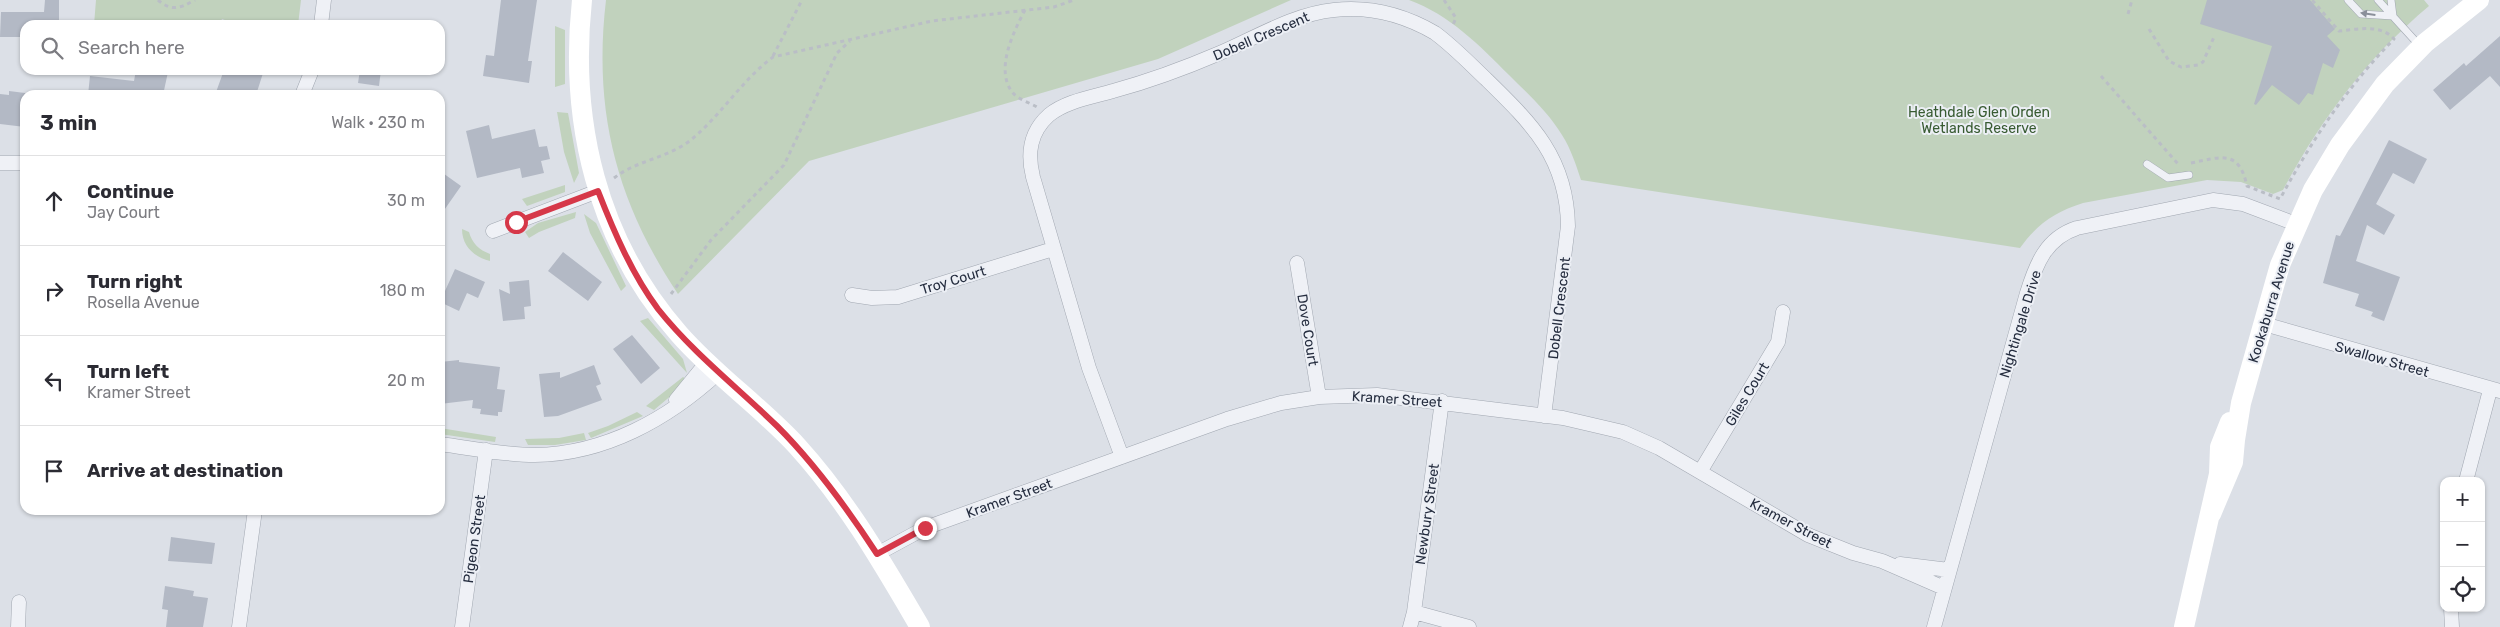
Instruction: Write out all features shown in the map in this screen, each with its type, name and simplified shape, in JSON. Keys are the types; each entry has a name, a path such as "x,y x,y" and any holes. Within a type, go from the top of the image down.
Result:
{"street":[{"path":"322,20 324,0"},
{"path":"582,0 579,32 579,90 586,145 598,191 629,261 658,309 712,367 776,425 813,465 843,503 877,554 920,627"},
{"name":"Kookaburra Avenue","path":"2184,627 2219,474 2220,447 2224,434 2241,403 2280,265 2296,224 2340,144 2385,84 2422,47 2479,0"},
{"name":"Dobell Crescent","path":"1122,457 1089,368 1033,177 1029,153 1035,133 1051,114 1071,103 1181,69 1294,20 1318,12 1351,9 1385,12 1420,24 1445,40 1533,127 1549,149 1562,181 1568,211 1567,242 1544,416"},
{"path":"304,90 310,75"},
{"path":"0,163 20,163"},
{"path":"493,231 598,191"},
{"name":"Nightingale Drive","path":"1934,627 2029,286 2042,254 2049,244 2062,234 2077,228 2208,200 2224,200 2243,204 2296,224"},
{"name":"Troy Court","path":"852,295 872,298 898,297 1053,249"},
{"name":"Dove Court","path":"1297,263 1319,397"},
{"name":"Giles Court","path":"1700,472 1778,342 1783,312"},
{"name":"Swallow Street","path":"2264,324 2495,391"},
{"path":"445,445 533,455 586,450 628,434 664,414 700,390 712,367"},
{"path":"2467,477 2495,391"},
{"name":"Kramer Street","path":"877,554 925,528 1253,410 1319,397 1377,395 1442,401 1584,422 1623,432 1659,448 1808,534 1837,547 1882,561 1944,588"},
{"name":"Newbury Street","path":"1410,627 1414,612 1442,401"},
{"name":"Pigeon Street","path":"462,627 486,450"},
{"path":"239,627 254,515"},
{"name":"Kramer Street","path":"1882,561 1949,570"},
{"path":"18,602 18,627"},
{"path":"1414,612 1469,627"},
{"path":"2452,612 2452,627"}],"lane":[{"path":"2348,0 2361,14 2393,16"},
{"path":"2378,0 2422,47"},
{"path":"2391,0 2393,16"},
{"path":"2147,164 2168,178 2189,175"}],"path":[{"path":"158,0 166,7 173,9 195,0"},
{"path":"773,57 802,0"},
{"path":"623,172 674,151 692,139 760,67 773,57 932,21 1054,7 1074,0"},
{"path":"1444,0 1456,18 1445,40"},
{"path":"2128,14 2132,0"},
{"path":"2188,164 2222,157 2230,158 2241,166 2247,186 2280,199 2306,150 2338,103 2369,65 2394,39 2387,32 2374,29 2339,31 2312,0"},
{"path":"1025,10 1007,48 1007,81 1013,93 1051,114"},
{"path":"2149,29 2169,61 2181,67 2198,65 2203,62 2214,37"},
{"path":"658,309 712,240 784,165 837,53 846,44 855,39"},
{"path":"2102,76 2179,166"}],"green space":[{"path":"96,0 301,0 299,20 94,20"},
{"path":"606,0 1291,0 1158,59 809,161 678,294 639,224 614,154 603,80"},
{"name":"Heathdale Glen Orden Wetlands Reserve","path":"1409,0 2424,0 2429,6 2385,47 2347,91 2313,139 2283,190 2273,194 2241,182 2207,180 2083,203 2064,210 2047,220 2033,232 2020,248 1581,180 1565,140 1537,104 1486,53 1451,22 1424,6"},
{"path":"555,26 565,30 565,84 555,87"},
{"path":"557,112 568,113 579,173 574,183 564,152"},
{"path":"565,185 565,192 527,206 522,199"},
{"path":"576,212 575,218 539,232 529,238 525,232 538,223"},
{"path":"584,214 596,223 626,286 621,291 590,233"},
{"path":"462,229 469,232 472,240 479,248 490,254 490,261 479,257 470,250 464,241"},
{"path":"648,318 683,359 687,373 640,321"},
{"path":"683,377 686,379 679,389 654,410 646,406"},
{"path":"637,412 643,416 591,438 588,433 608,426"},
{"path":"445,429 496,437 495,442 445,435"},
{"path":"584,433 586,440 555,445 528,445 525,439 559,438"}],"building":[{"path":"45,0 59,0 59,20 20,20 20,37 0,37 1,12 44,12"},
{"path":"501,0 537,0 528,61 532,61 529,83 483,76 486,55 494,56"},
{"path":"2207,0 2310,0 2335,29 2327,36 2340,50 2333,68 2323,63 2313,95 2308,93 2299,105 2272,85 2256,105 2254,104 2272,46 2200,24"},
{"path":"2500,36 2500,87 2490,76 2450,110 2433,90 2464,63 2466,66"},
{"path":"135,75 167,75 164,90 89,90 90,76 134,81"},
{"path":"222,75 262,75 258,90 217,90"},
{"path":"359,75 380,75 379,86 358,83"},
{"path":"9,91 20,92 20,126 0,124 0,94 9,95"},
{"path":"489,125 492,139 535,129 539,147 547,146 550,159 541,161 544,173 522,178 520,168 477,178 466,131"},
{"path":"2389,140 2427,159 2414,184 2393,173 2376,204 2395,215 2384,235 2367,225 2356,261 2400,277 2384,321 2371,316 2373,312 2355,306 2359,294 2323,283 2336,235 2340,236"},
{"path":"445,175 461,186 445,209"},
{"path":"563,252 602,282 588,301 548,271"},
{"path":"455,269 485,282 478,298 467,293 459,311 445,304 445,291"},
{"path":"529,280 531,306 524,307 525,319 503,321 499,289 510,294 509,282"},
{"path":"632,335 660,368 641,384 613,349"},
{"path":"459,360 459,362 500,367 497,389 505,390 502,412 498,412 498,416 480,414 481,409 472,408 473,400 445,403 445,361"},
{"path":"594,365 601,384 596,386 602,400 558,416 544,417 539,374 560,372 560,378"},
{"path":"171,537 215,543 212,564 168,561"},
{"path":"165,586 194,591 193,596 208,598 203,627 166,627 168,610 162,609"}],"route":[{"path":"516,222 598,191 611,225 629,261 658,309 696,352 759,409 796,446 838,495 877,554 925,528"}]}
